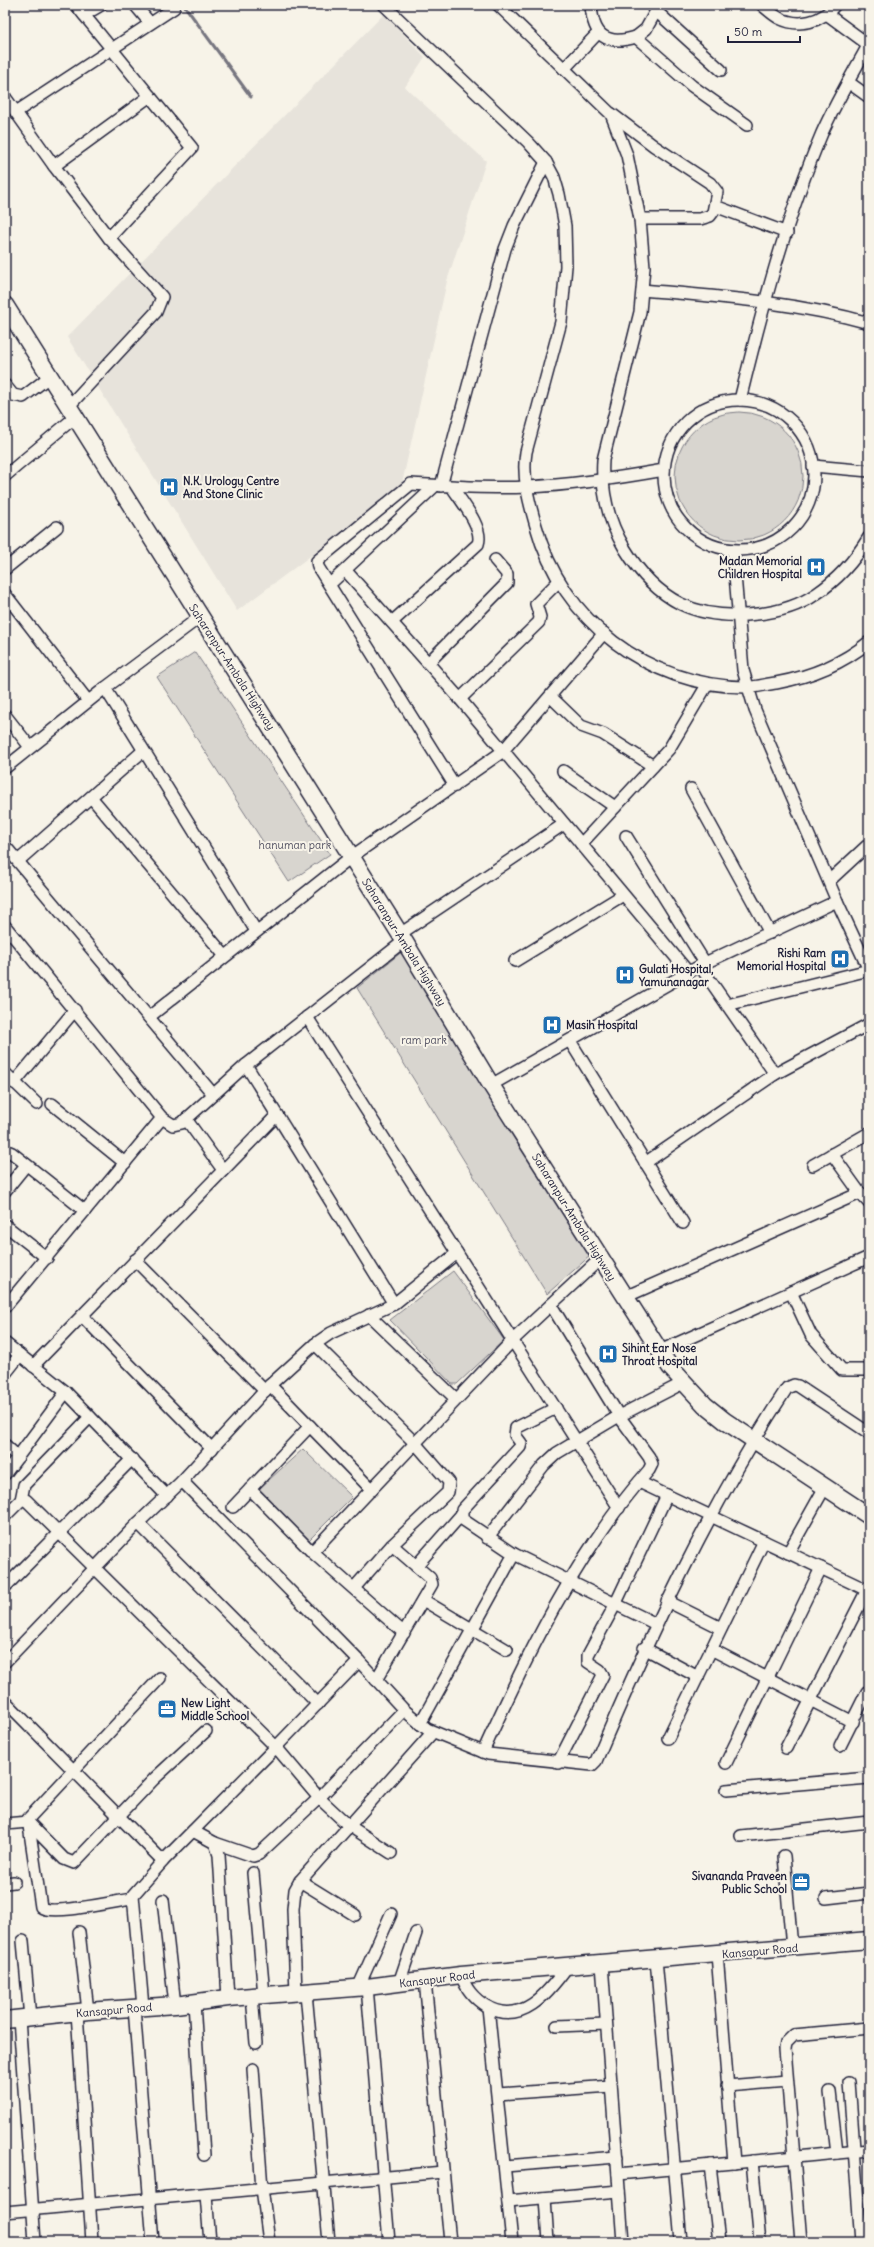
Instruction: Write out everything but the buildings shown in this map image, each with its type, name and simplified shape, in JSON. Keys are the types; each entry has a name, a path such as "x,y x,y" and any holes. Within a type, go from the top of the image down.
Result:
{"main road":[{"name":"Saharanpur-Ambala Highway","path":"5,305 71,413 402,938 491,1085 600,1259 660,1351 683,1383 705,1405 753,1440 869,1516"},
{"name":"Kansapur Road","path":"18,2019 82,2012 175,2005 228,1998 362,1988 461,1975 792,1948 869,1940"}],"street":[{"path":"76,5 192,148 110,238"},
{"path":"84,15 101,5"},
{"path":"135,5 150,23"},
{"path":"384,5 528,142 546,162 554,177 563,208 566,266 564,297 561,322 526,452 524,472 526,487 542,546 559,581 578,606 604,634 628,653 648,665 686,680 707,685 747,688 804,676 837,663 869,642"},
{"path":"498,5 611,114 654,146 710,183 717,192 715,206 710,216 704,219 640,219"},
{"path":"591,5 593,21 598,33 607,39 616,40 636,37 646,29 656,8 721,70"},
{"path":"762,5 778,18 792,23 810,22 828,15 835,5"},
{"path":"16,112 111,48 174,8"},
{"path":"740,400 764,300 822,134 869,44 828,15"},
{"path":"564,69 598,33"},
{"path":"636,37 692,86 747,126"},
{"path":"848,82 869,97"},
{"path":"54,166 150,96"},
{"path":"5,97 54,166 110,238 162,297 160,305 71,413 5,476"},
{"path":"611,114 627,155 640,219 644,267 640,312 603,460 602,481 608,514 619,539 634,563 652,584 682,604 704,612 737,615 775,611 815,596 835,580 852,563 869,537"},
{"path":"330,584 438,486 505,249 514,226 546,162"},
{"path":"715,206 787,233"},
{"path":"643,290 764,300 806,307 869,323"},
{"path":"5,385 13,395 23,397 49,377"},
{"path":"740,400 768,406 780,413 796,427 808,445 813,466 813,488 806,509 793,527 776,541 755,549 733,551 711,545 690,533 675,515 666,494 664,470 669,448 680,428 697,413 718,403 740,400"},
{"path":"813,466 869,471"},
{"path":"456,786 318,566 317,561 411,484 452,487 526,487 602,481 664,470"},
{"path":"392,622 478,544 480,533 478,527 452,487"},
{"path":"5,569 57,527"},
{"path":"727,1005 869,970 865,948 837,901 747,688 743,670 737,615 733,551"},
{"path":"428,663 507,584 507,574 495,560"},
{"path":"346,571 460,699 502,752 581,844 688,973"},
{"path":"460,699 539,622 540,617 536,604 559,581"},
{"path":"5,594 88,701"},
{"path":"5,768 88,701 200,617"},
{"path":"149,1017 351,857 456,786 502,752 604,634"},
{"path":"581,844 675,740 707,685"},
{"path":"105,688 256,931"},
{"path":"551,697 581,726 603,734 653,766"},
{"path":"5,715 30,748"},
{"path":"18,861 143,751"},
{"path":"563,772 615,807"},
{"path":"691,789 770,933"},
{"path":"92,797 225,956"},
{"path":"5,926 162,1118 173,1126 182,1123 246,1065 307,1017 402,938 564,824"},
{"path":"626,836 727,1005 776,1074"},
{"path":"829,881 869,844"},
{"path":"5,846 213,1094"},
{"path":"515,962 623,895"},
{"path":"491,1085 703,965 837,901"},
{"path":"14,1083 75,1010"},
{"path":"307,1017 619,1508"},
{"path":"645,1163 776,1074 869,1024"},
{"path":"570,1041 683,1223"},
{"path":"246,1065 394,1304"},
{"path":"5,1073 37,1104"},
{"path":"52,1104 125,1163"},
{"path":"33,1366 134,1260 277,1115"},
{"path":"6,1304 47,1258 162,1118"},
{"path":"186,1119 223,1170"},
{"path":"813,1165 869,1133"},
{"path":"5,1150 85,1211"},
{"path":"832,1154 869,1203"},
{"path":"5,1190 26,1165"},
{"path":"625,1297 860,1193"},
{"path":"5,1225 47,1258"},
{"path":"5,1662 138,1522 182,1481 267,1388 315,1344 331,1333 394,1304 458,1254"},
{"path":"660,1351 869,1257"},
{"path":"312,1552 513,1340 600,1259"},
{"path":"134,1260 267,1388 310,1426 372,1490"},
{"path":"791,1292 811,1335 842,1370 869,1370"},
{"path":"483,1752 519,1672 569,1581 619,1508 649,1470 652,1464 649,1457 619,1416 551,1304"},
{"path":"369,1315 456,1399"},
{"path":"82,1316 212,1449"},
{"path":"5,1343 66,1392 167,1496"},
{"path":"315,1344 415,1443 449,1482 450,1487 448,1492 392,1545 354,1588"},
{"path":"5,1374 20,1355"},
{"path":"487,1538 544,1465 557,1452 619,1416 683,1383"},
{"path":"182,1481 359,1661 404,1710 432,1733 483,1752 558,1763 592,1765 596,1761 644,1648 667,1600 753,1440 787,1388 794,1385 869,1434"},
{"path":"5,1474 66,1392"},
{"path":"416,1566 461,1515 462,1510 520,1447 521,1443 515,1435 516,1428 556,1408"},
{"path":"5,1516 21,1500 24,1485 90,1417"},
{"path":"233,1507 310,1426"},
{"path":"5,1446 18,1457"},
{"path":"5,1587 132,1459"},
{"path":"639,1482 868,1589 786,1748"},
{"path":"788,1552 825,1487"},
{"path":"250,1488 312,1552 404,1633"},
{"path":"558,1763 602,1678 603,1672 588,1662 588,1655 615,1605 667,1495"},
{"path":"21,1500 26,1500 276,1747 319,1798 348,1825 391,1853"},
{"path":"461,1515 465,1523 514,1554 656,1624"},
{"path":"138,1522 318,1704"},
{"path":"668,1738 764,1541"},
{"path":"376,1680 431,1587 432,1581 392,1545"},
{"path":"420,1724 514,1554"},
{"path":"726,1763 821,1568"},
{"path":"423,1600 507,1650"},
{"path":"667,1600 721,1628"},
{"path":"644,1648 698,1677"},
{"path":"711,1649 853,1722"},
{"path":"153,2242 132,1899 135,1892 163,1861 359,1661"},
{"path":"132,1899 50,1911 43,1909 41,1907 28,1822 31,1815 72,1770 160,1678"},
{"path":"840,1746 867,1692"},
{"path":"5,1701 163,1861"},
{"path":"193,1831 215,1843 257,1856 319,1798 404,1710"},
{"path":"28,1822 64,1859 74,1863 154,1779 206,1731"},
{"path":"329,2242 301,1993 294,1898 300,1881 348,1825 432,1733"},
{"path":"726,1790 869,1778"},
{"path":"5,1824 28,1822"},
{"path":"741,1836 869,1822"},
{"path":"215,1843 218,1848 221,1868 228,1998"},
{"path":"784,1856 792,1948"},
{"path":"253,1873 258,1996 256,2043"},
{"path":"300,1881 355,1915"},
{"path":"826,1898 869,1893"},
{"path":"163,1900 175,2005"},
{"path":"389,2242 362,1988 391,1914"},
{"path":"79,1932 89,2203 92,2242"},
{"path":"399,1983 416,1933"},
{"path":"23,1941 18,2019 35,2242"},
{"path":"716,1954 734,2163"},
{"path":"656,1959 680,2242"},
{"path":"602,1964 623,2242"},
{"path":"461,1975 468,1990 488,2007 501,2013 511,2013 526,2009 541,1997 568,1967"},
{"path":"425,1980 450,2242"},
{"path":"194,2003 204,2155"},
{"path":"488,2007 512,2242"},
{"path":"557,2026 606,2024"},
{"path":"801,2242 785,2049 790,2038 794,2035 869,2028"},
{"path":"253,2069 262,2188 269,2242"},
{"path":"727,2086 788,2081"},
{"path":"849,2082 861,2242"},
{"path":"498,2094 611,2086"},
{"path":"830,2092 836,2153"},
{"path":"618,2174 869,2150"},
{"path":"505,2166 617,2157"},
{"path":"752,2161 760,2242"},
{"path":"710,2165 719,2242"},
{"path":"5,2212 89,2203 206,2195 262,2188 443,2172"},
{"path":"508,2201 619,2191"},
{"path":"206,2195 210,2242"},
{"path":"545,2198 548,2242"}],"shaded area":[{"path":"384,14 425,57 405,87 486,161 447,281 401,488 237,611 67,337"}],"green space":[{"path":"739,412 751,413 763,417 784,431 798,452 802,464 802,488 798,500 784,521 763,535 751,539 739,540 727,539 715,535 694,521 680,500 676,488 675,476 676,464 680,452 694,431 715,417 727,413"},
{"name":"hanuman park","path":"195,652 330,854 289,882 157,677"},
{"name":"ram park","path":"404,950 591,1255 547,1294 357,988"},
{"path":"453,1271 504,1340 457,1384 452,1384 390,1320"},
{"path":"303,1449 352,1497 309,1540 259,1489"}],"waterway":[{"path":"184,5 251,97"}],"place":[{"name":"N.K. Urology Centre And Stone Clinic","path":"169,487"},
{"name":"Madan Memorial Children Hospital","path":"816,567"},
{"name":"Rishi Ram Memorial Hospital","path":"840,959"},
{"name":"Gulati Hospital, Yamunanagar","path":"625,975"},
{"name":"Masih Hospital","path":"552,1025"},
{"name":"Sihint Ear Nose Throat Hospital","path":"608,1354"},
{"name":"New Light Middle School","path":"167,1709"},
{"name":"Sivananda Praveen Public School","path":"801,1882"}]}
